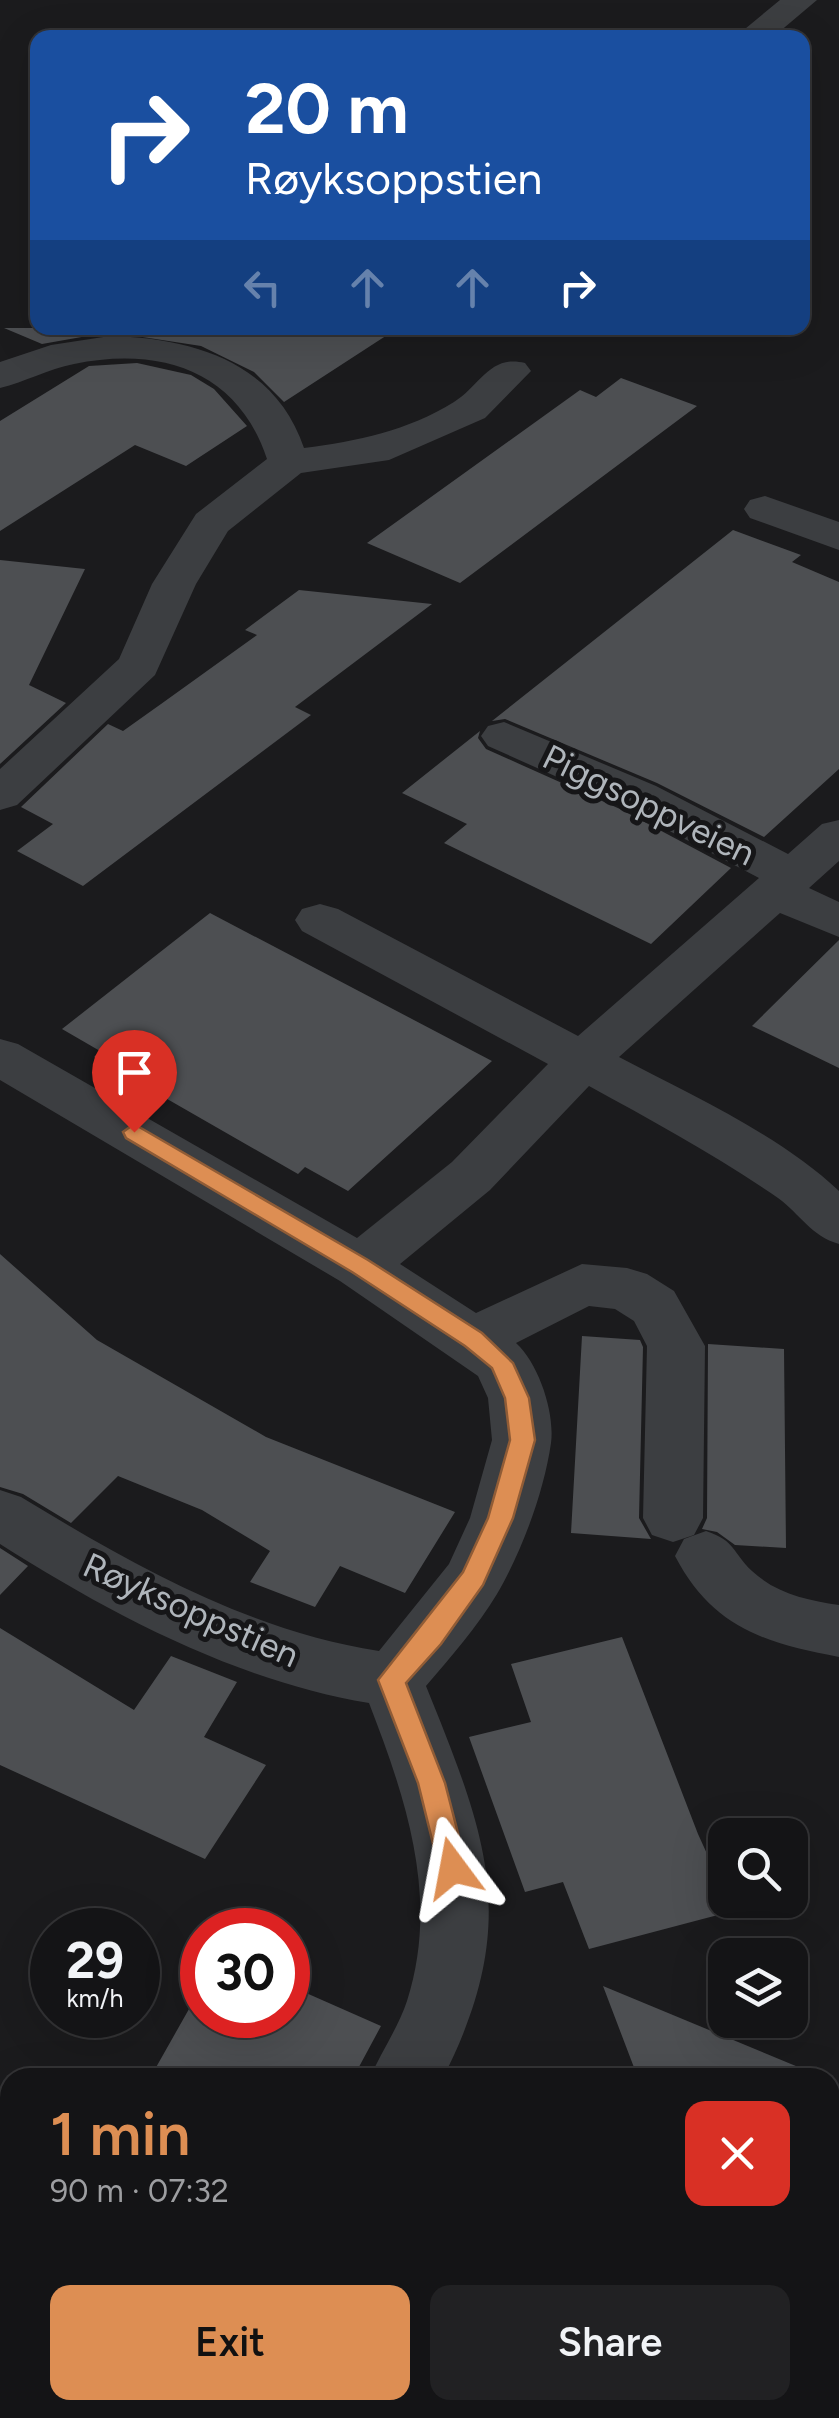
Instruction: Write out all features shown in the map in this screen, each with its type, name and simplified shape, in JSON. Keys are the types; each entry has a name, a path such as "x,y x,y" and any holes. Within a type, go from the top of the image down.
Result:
{"street":[{"path":"761,30 801,0"},
{"path":"0,376 52,356 106,349 181,356 226,372 247,388 272,419 289,462"},
{"path":"0,795 139,665 174,584 211,523 289,462 376,451 423,433 471,410 511,370"},
{"path":"765,509 839,536"},
{"name":"Piggsoppveien","path":"504,736 639,796 839,921"},
{"name":"Piggsoppveien","path":"584,1058 839,835"},
{"path":"320,920 584,1058 748,1152 801,1187 839,1224"},
{"path":"0,1057 360,1266 474,1340 501,1363 517,1398 522,1440 500,1518 474,1578 432,1636 392,1680 432,1783 458,1896 454,1955 441,2002 410,2068"},
{"path":"360,1266 471,1176 584,1058"},
{"path":"474,1340 582,1286 627,1289 654,1306 676,1346 690,1537 725,1587 746,1604 776,1617 839,1631"},
{"name":"Røyksoppstien","path":"0,1514 118,1582 248,1644 314,1666 392,1680"}],"building":[{"path":"4,328 30,328 30,335 93,335 42,344"},
{"path":"130,335 387,335 284,402 254,372 201,346"},
{"path":"137,363 191,375 214,389 247,426 186,466 135,445 0,531 0,421 89,366"},
{"path":"621,378 697,406 460,583 367,543 580,390 596,397"},
{"path":"733,530 801,555 792,562 839,582 839,769 764,837 657,783 505,719 492,721"},
{"path":"0,560 85,569 29,685 66,703 0,764"},
{"path":"299,590 432,604 295,707 311,715 83,886 17,851 53,824 21,807 108,724 123,731 257,635 245,630"},
{"path":"480,731 478,738 486,749 620,809 731,868 651,944 444,843 467,824 402,793"},
{"path":"210,913 492,1061 348,1191 305,1167 298,1174 94,1057 100,1051 62,1029"},
{"path":"839,940 839,1068 752,1026"},
{"path":"0,1254 97,1340 266,1437 455,1512 405,1593 340,1566 315,1607 250,1582 270,1551 202,1510 118,1476 71,1523 23,1494 0,1487"},
{"path":"582,1336 640,1340 643,1347 639,1518 651,1539 571,1533"},
{"path":"708,1344 784,1349 786,1548 735,1545 717,1532 702,1529 707,1518"},
{"path":"0,1548 28,1566 0,1595"},
{"path":"0,1628 134,1710 171,1656 237,1682 204,1737 266,1765 205,1859 0,1765"},
{"path":"622,1637 708,1856 708,1918 589,1949 563,1882 525,1892 469,1737 531,1722 511,1664"},
{"path":"603,1986 708,2030 708,2038 728,2038 801,2068 634,2068"},
{"path":"310,1995 381,2026 358,2068 156,2068 180,2025 180,2038 310,2038"}],"route":[{"path":"134,1132 360,1266 474,1340 501,1363 517,1398 522,1440 500,1518 474,1578 432,1636 392,1680 432,1783 453,1868"}]}
